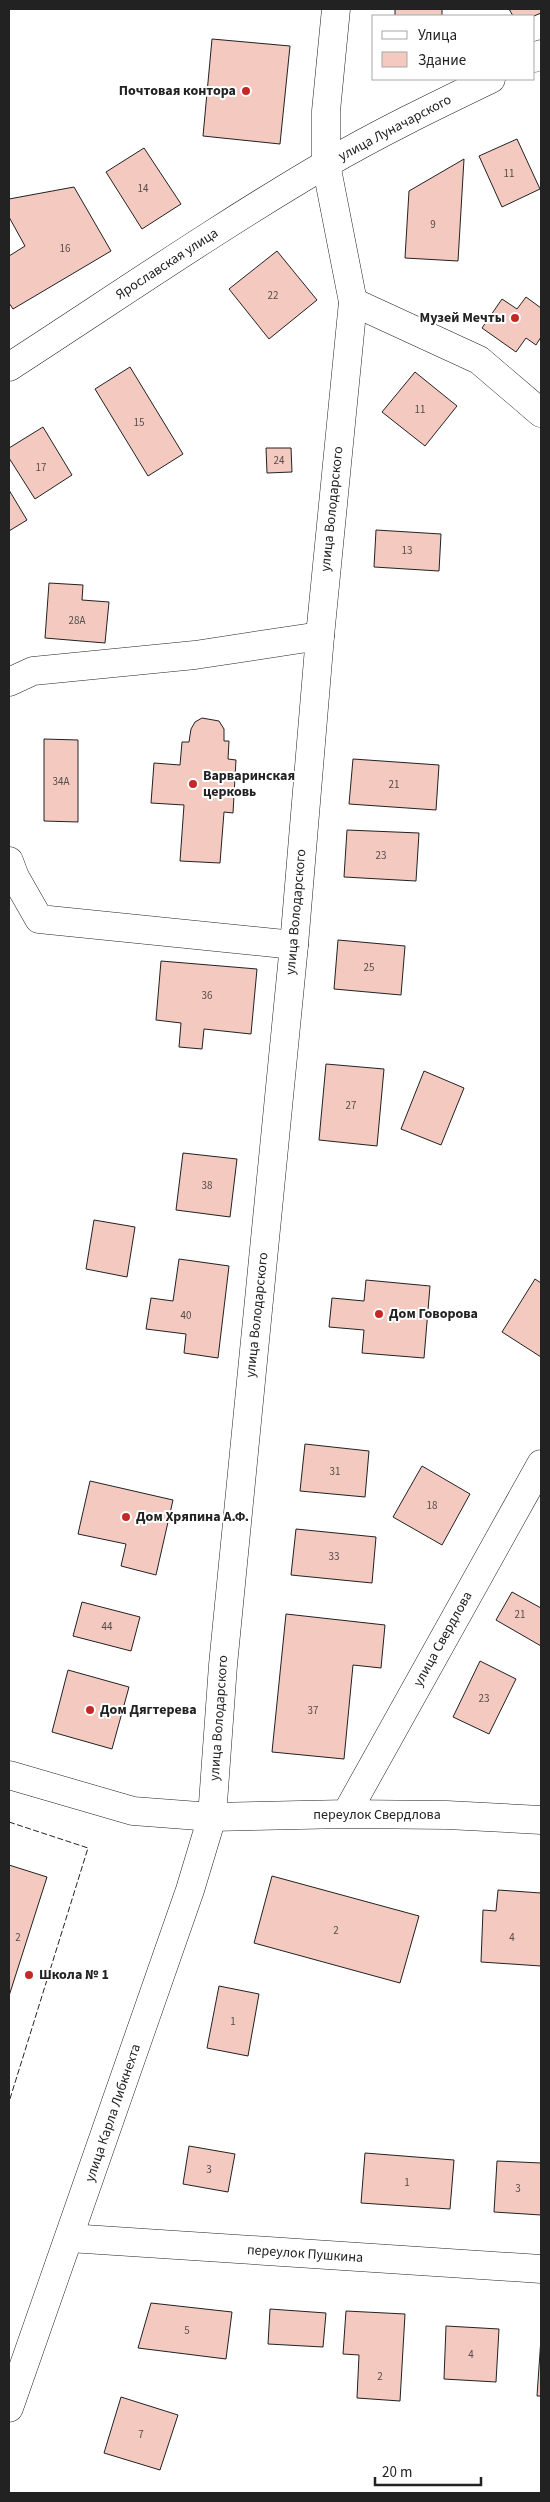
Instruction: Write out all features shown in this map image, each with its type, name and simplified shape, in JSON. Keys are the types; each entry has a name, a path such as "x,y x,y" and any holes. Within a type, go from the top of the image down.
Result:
{"street":[{"name":"улица Володарского","path":"212,1817 223,1666 294,945 320,636 353,302 326,164 326,111 336,9"},
{"name":"улица Луначарского","path":"326,164 398,124 489,80"},
{"name":"Ярославская улица","path":"9,367 259,204 326,164"},
{"path":"353,302 479,360 541,413"},
{"path":"9,682 33,671 195,655 320,636"},
{"path":"9,861 15,877 40,920 294,945"},
{"name":"улица Свердлова","path":"346,1814 541,1464"},
{"name":"переулок Свердлова","path":"9,1775 133,1811 212,1817 346,1814 447,1815 541,1820"},
{"name":"улица Карла Либкнехта","path":"9,2408 190,1890 212,1817"},
{"name":"переулок Пушкина","path":"69,2238 541,2269"}],"building":[{"path":"395,9 442,9 442,15 395,15"},
{"path":"509,9 541,9 541,13 535,16 512,15"},
{"name":"Почтовая контора","path":"212,39 290,46 280,144 203,136"},
{"path":"517,139 540,189 502,207 479,156"},
{"path":"144,148 181,204 142,229 106,172"},
{"path":"464,159 458,261 405,258 409,191"},
{"path":"74,187 111,251 13,309 9,303 9,256 25,246 9,217 9,199"},
{"path":"277,251 317,300 269,339 229,289"},
{"name":"Музей Мечты","path":"526,297 541,308 541,337 536,345 526,338 516,352 482,328 502,299 517,309"},
{"path":"130,367 183,454 148,476 95,389"},
{"path":"415,372 457,406 425,446 382,412"},
{"path":"43,427 72,475 35,499 9,458 9,448"},
{"path":"266,448 291,448 292,472 267,473"},
{"path":"9,490 27,520 9,531"},
{"path":"376,530 441,534 439,571 374,567"},
{"path":"49,583 83,585 82,600 109,602 105,643 45,638"},
{"name":"Варваринская церковь","path":"202,718 219,721 224,729 224,741 229,741 228,759 236,760 233,813 224,812 220,863 180,861 184,805 151,803 154,763 180,765 182,742 189,742 191,729 195,722"},
{"path":"44,739 78,740 78,822 44,821"},
{"path":"353,759 439,765 436,810 349,804"},
{"path":"347,830 419,833 416,881 344,877"},
{"path":"338,940 405,946 401,995 334,989"},
{"path":"161,961 257,969 251,1034 204,1029 202,1049 179,1047 181,1023 156,1020"},
{"path":"326,1064 384,1069 377,1146 319,1140"},
{"path":"424,1071 464,1088 441,1145 401,1129"},
{"path":"183,1153 237,1159 230,1217 176,1210"},
{"path":"94,1220 135,1227 127,1277 86,1269"},
{"path":"179,1259 229,1266 218,1358 184,1353 186,1334 146,1329 151,1298 173,1301"},
{"path":"535,1279 541,1283 541,1357 502,1332"},
{"name":"Дом Говорова","path":"366,1280 430,1286 424,1358 362,1353 364,1330 329,1327 332,1298 364,1301"},
{"path":"305,1444 369,1451 365,1497 300,1491"},
{"path":"422,1466 470,1494 442,1545 393,1517"},
{"name":"Дом Хряпина А.Ф.","path":"90,1481 173,1500 156,1575 121,1566 126,1544 78,1534"},
{"path":"296,1529 376,1537 372,1583 291,1575"},
{"path":"512,1592 541,1608 541,1646 496,1620"},
{"path":"82,1602 140,1617 131,1651 73,1636"},
{"path":"286,1614 385,1625 381,1668 353,1665 344,1759 272,1752"},
{"path":"480,1661 516,1679 489,1734 453,1717"},
{"name":"Дом Дягтерева","path":"68,1670 129,1687 112,1749 52,1732"},
{"path":"9,1865 47,1877 9,1996"},
{"path":"272,1876 419,1916 400,1983 254,1943"},
{"path":"498,1890 541,1893 541,1966 481,1962 483,1910 496,1911"},
{"path":"219,1986 259,1994 248,2056 207,2048"},
{"path":"189,2146 235,2154 228,2192 183,2184"},
{"path":"365,2153 454,2160 450,2209 361,2203"},
{"path":"497,2161 541,2163 541,2215 494,2212"},
{"path":"151,2303 232,2312 226,2359 138,2348"},
{"path":"270,2309 326,2313 323,2347 268,2344"},
{"path":"346,2311 405,2314 400,2401 357,2398 359,2355 343,2354"},
{"path":"446,2326 499,2329 496,2382 444,2379"},
{"path":"541,2338 541,2396 537,2396"},
{"path":"121,2397 178,2415 160,2470 104,2453"}],"fence":[{"path":"9,1822 88,1848 9,2102"}],"place":[{"name":"Почтовая контора","path":"246,91"},
{"name":"Музей Мечты","path":"515,318"},
{"name":"Варваринская церковь","path":"193,784"},
{"name":"Дом Говорова","path":"379,1314"},
{"name":"Дом Хряпина А.Ф.","path":"126,1517"},
{"name":"Дом Дягтерева","path":"90,1710"},
{"name":"Школа № 1","path":"29,1975"}]}
